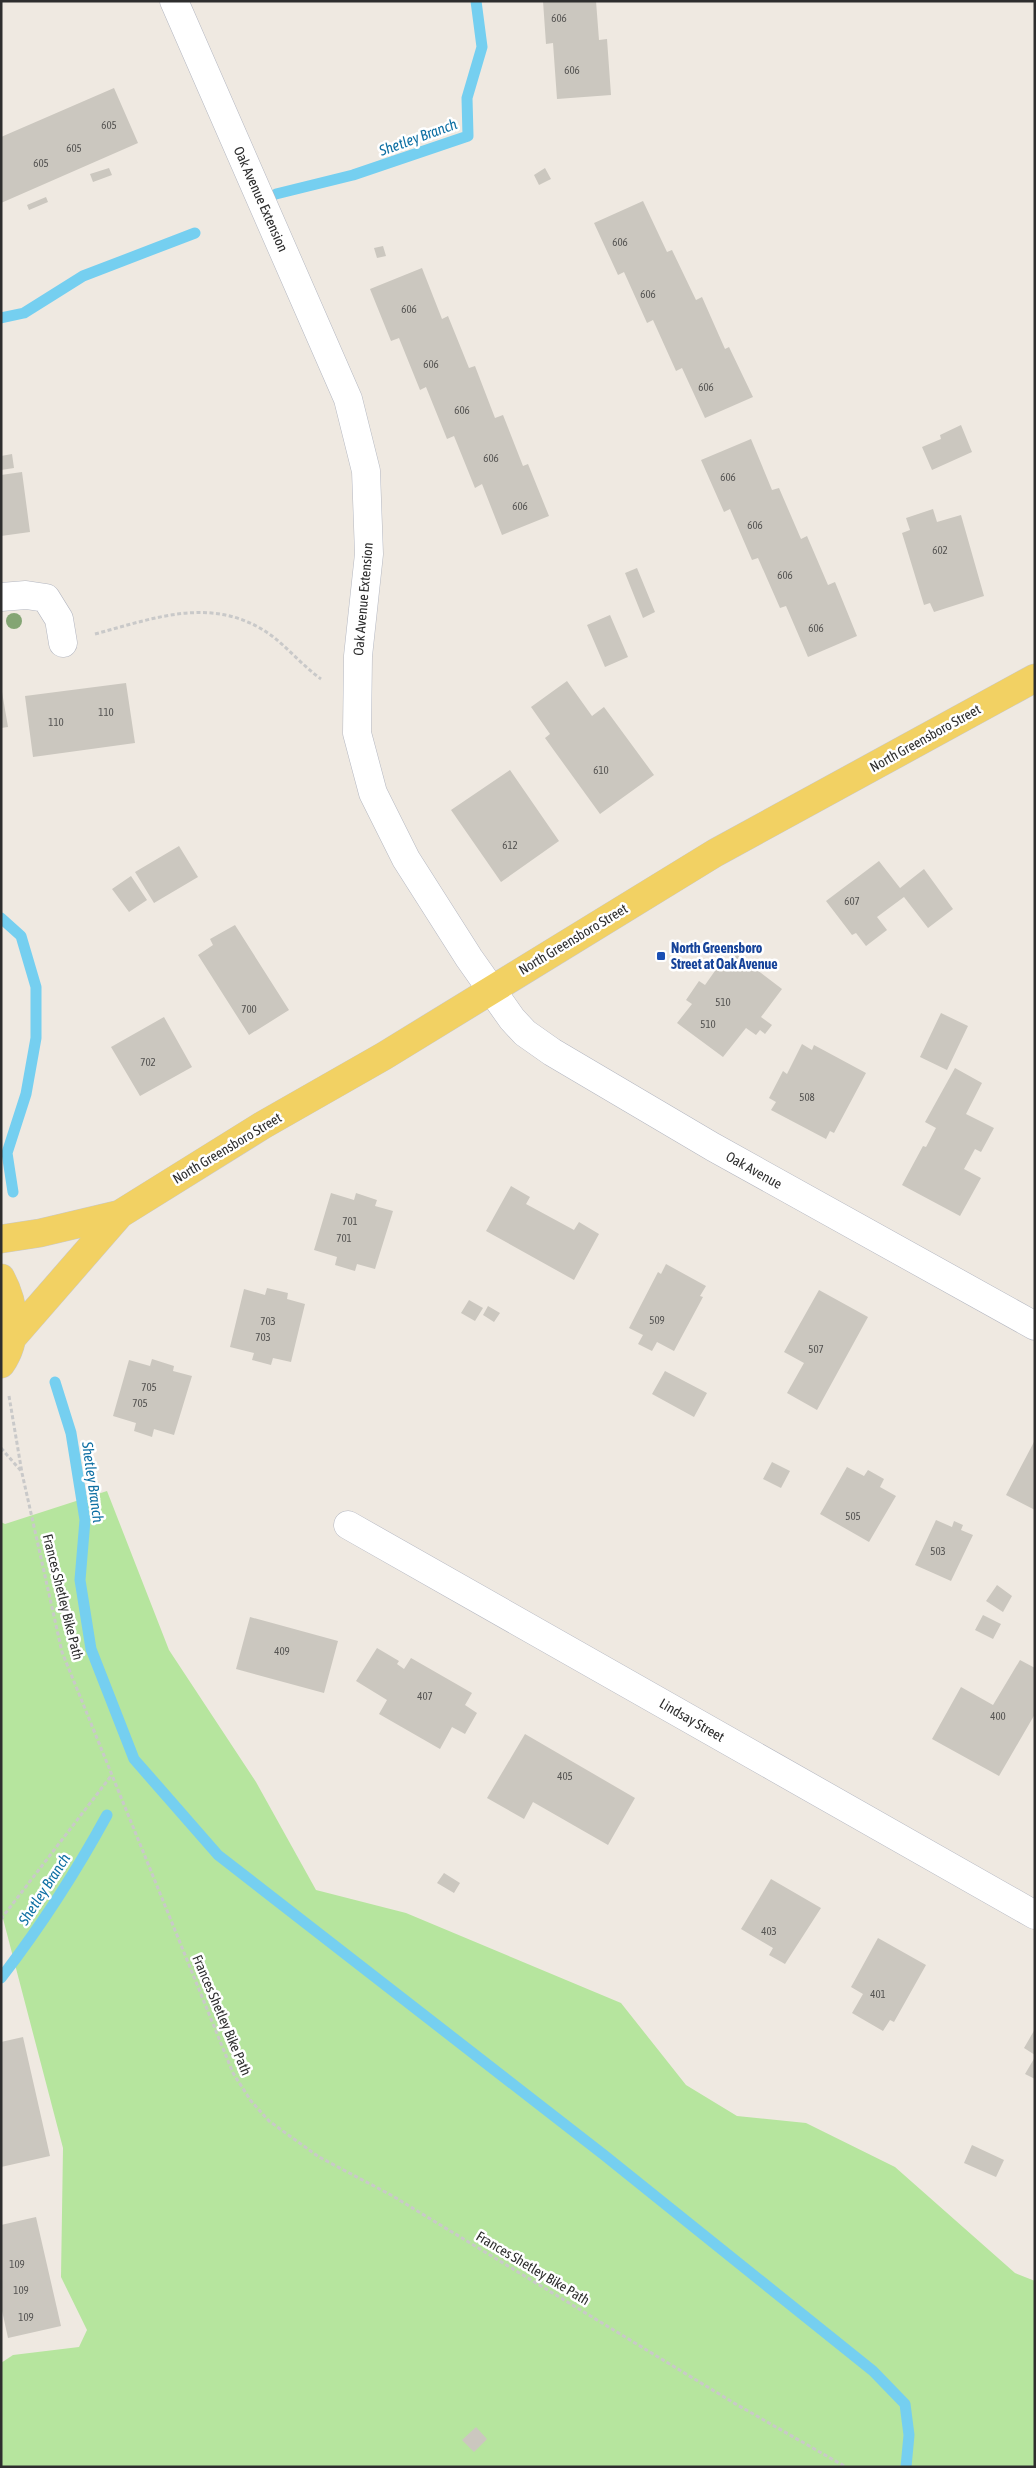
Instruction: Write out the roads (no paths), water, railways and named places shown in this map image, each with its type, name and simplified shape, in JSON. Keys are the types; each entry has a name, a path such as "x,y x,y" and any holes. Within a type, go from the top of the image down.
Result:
{"main road":[{"name":"North Greensboro Street","path":"1,1239 40,1233 120,1214 263,1125 384,1056 716,853 1035,678"},
{"name":"North Greensboro Street","path":"6,1354 120,1214"},
{"path":"1,1278 8,1291 13,1314 6,1354"}],"street":[{"name":"Oak Avenue Extension","path":"174,1 348,399 366,471 369,554 358,656 357,733 373,793 406,859 491,990"},
{"path":"1,598 26,595 46,598 59,619 63,643"},
{"name":"Oak Avenue","path":"491,990 512,1019 525,1033 552,1052 713,1147 1035,1326"},
{"name":"Lindsay Street","path":"348,1526 1035,1915"}],"waterway":[{"name":"Shetley Branch","path":"276,194 353,175 468,136 467,98 482,47 476,1"},
{"name":"Shetley Branch","path":"1,318 24,313 83,276 195,233"},
{"name":"Shetley Branch","path":"1,918 21,936 36,987 36,1038 26,1094 7,1153 13,1192"},
{"path":"55,1382 71,1433 85,1520 80,1580 91,1649 134,1759 218,1855 604,2155 873,2371 905,2404 909,2435 906,2467"},
{"name":"Shetley Branch","path":"1,1978 57,1898 107,1815"}],"place":[{"name":"North Greensboro Street at Oak Avenue","path":"661,956"}]}
